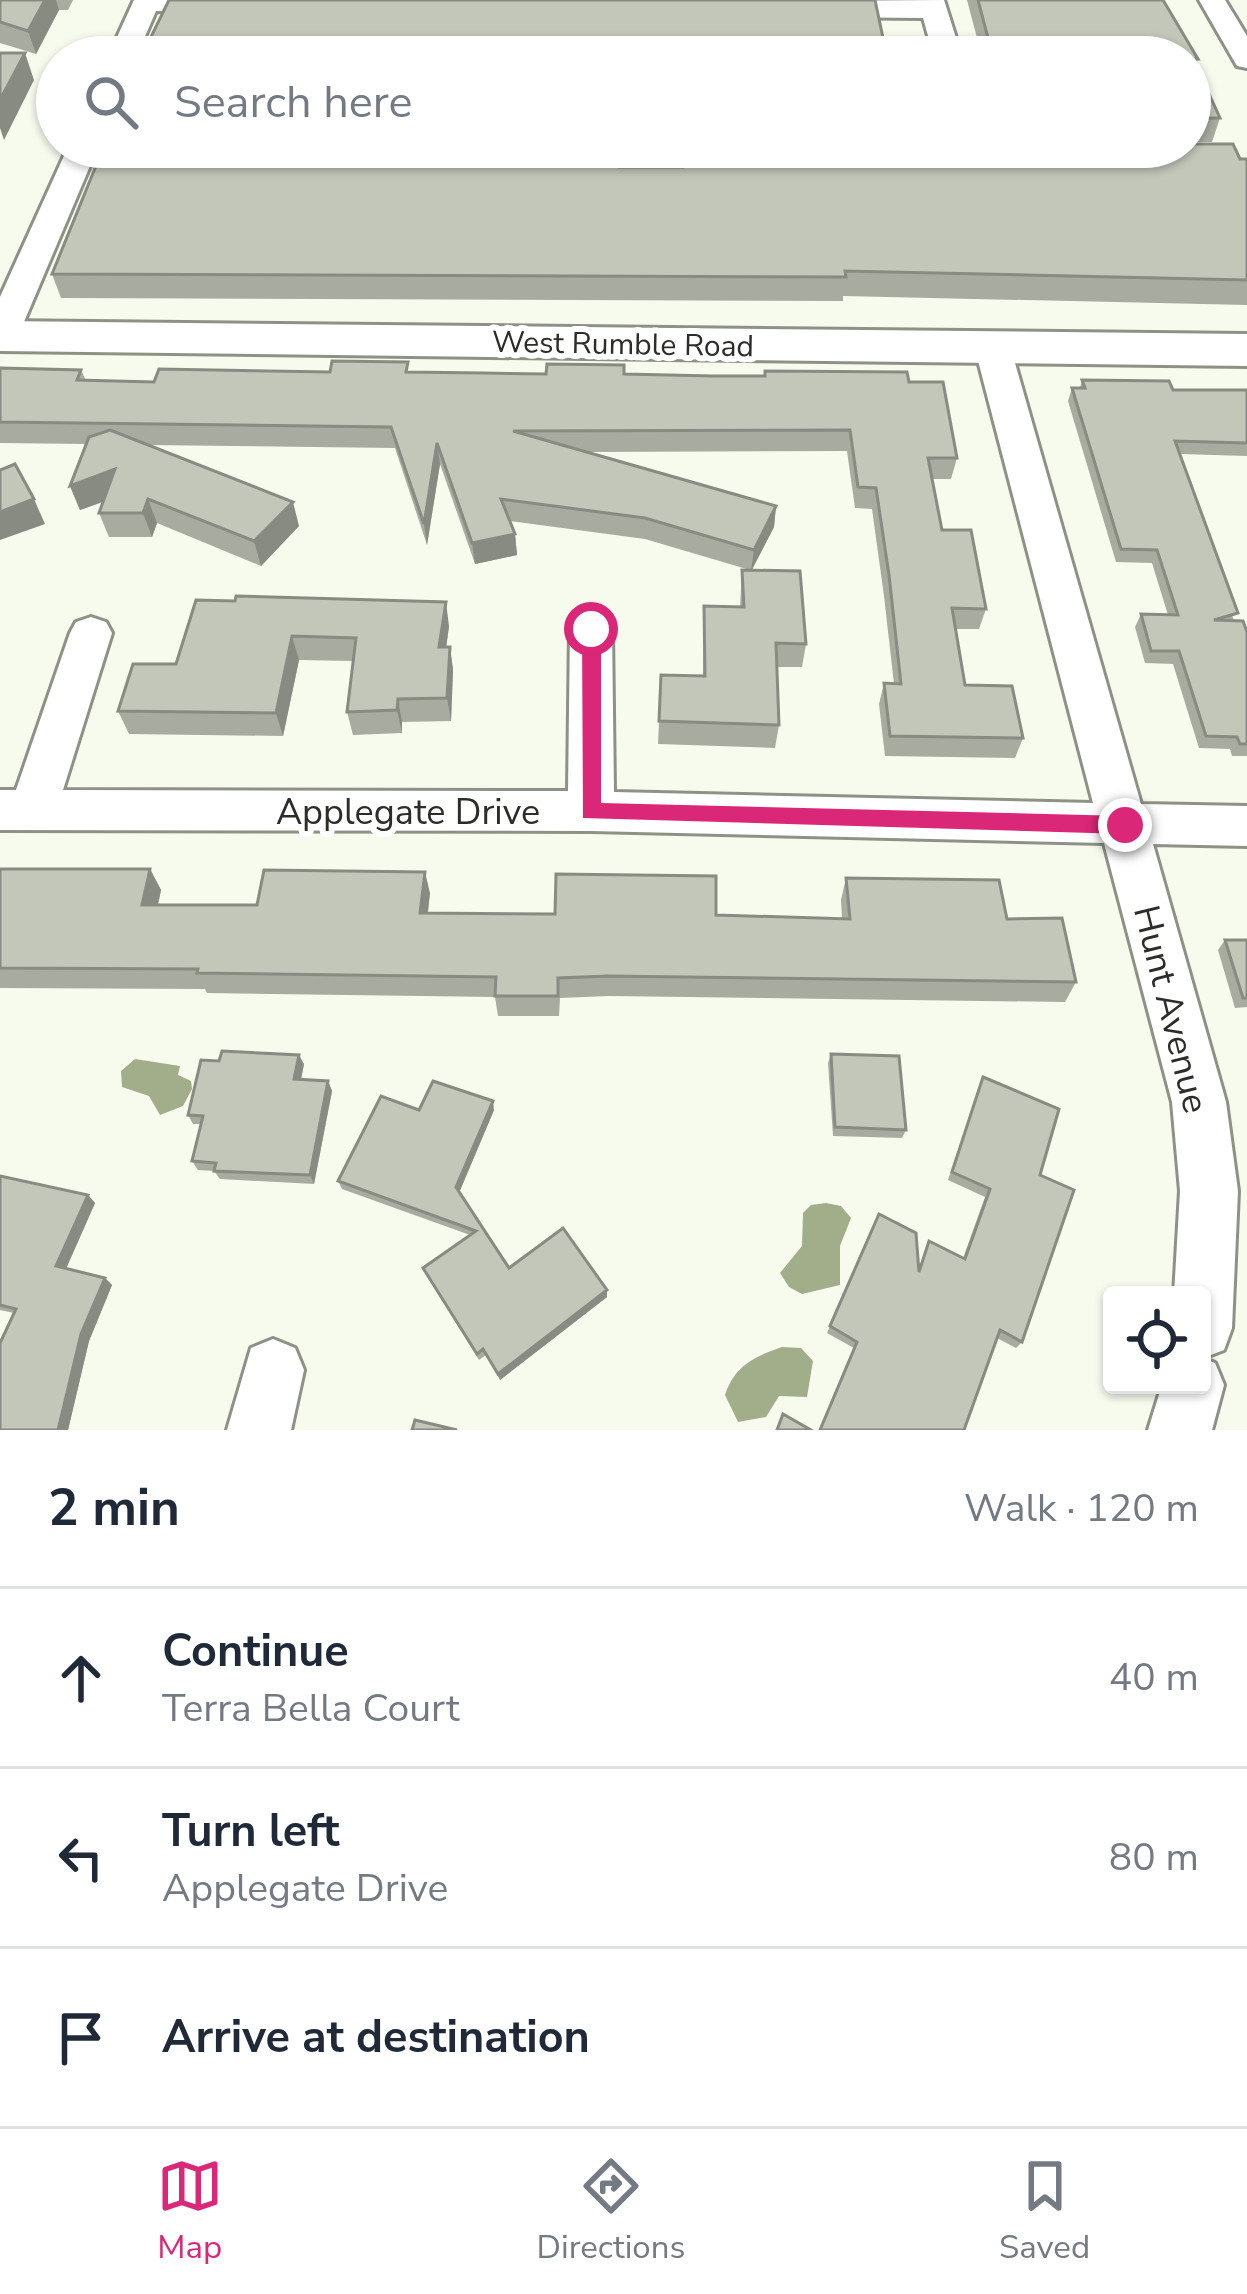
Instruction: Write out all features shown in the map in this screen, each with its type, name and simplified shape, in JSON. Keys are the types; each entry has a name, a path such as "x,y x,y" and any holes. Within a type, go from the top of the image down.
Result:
{"street":[{"path":"1212,0 1247,60"},
{"path":"131,36 146,2 265,4"},
{"path":"790,9 933,5 942,36"},
{"path":"0,336 73,168"},
{"name":"West Rumble Road","path":"0,336 1247,350"},
{"name":"Hunt Avenue","path":"993,349 1199,1102 1209,1191 1204,1286"},
{"path":"591,629 591,812"},
{"path":"16,810 91,634"},
{"name":"Applegate Drive","path":"16,810 591,812 1247,826"},
{"path":"260,1430 273,1370"},
{"path":"1180,1430 1190,1394"}],"shaded area":[{"path":"135,1059 180,1066 178,1075 191,1081 192,1089 183,1106 160,1115 149,1096 122,1087 121,1071"},
{"path":"811,1205 841,1206 851,1218 840,1246 840,1285 802,1294 789,1287 780,1273 802,1246 803,1213"},
{"path":"782,1347 801,1348 813,1361 807,1397 779,1396 766,1417 738,1422 725,1395 734,1376 763,1354"}],"building":[{"path":"0,0 45,0 28,31 0,22"},
{"path":"169,0 875,0 883,36 151,36"},
{"path":"978,0 1163,0 1184,36 987,36"},
{"path":"0,53 25,53 0,100"},
{"path":"1211,144 1233,144 1240,159 1247,159 1247,280 845,271 846,277 52,274 95,168 1211,168"},
{"path":"332,361 408,362 406,372 546,374 547,364 624,365 624,374 713,376 765,376 765,371 907,372 909,382 943,382 957,458 928,458 942,530 971,530 986,609 952,608 965,685 1012,686 1023,738 890,736 884,683 901,684 889,575 876,488 858,487 850,430 513,431 776,506 754,550 645,518 501,499 515,534 472,543 437,443 424,524 391,427 0,422 0,368 81,370 77,380 154,382 159,369 330,372"},
{"path":"1082,380 1169,381 1173,390 1247,390 1247,443 1175,441 1238,613 1214,620 1243,621 1247,632 1247,744 1240,744 1237,737 1206,736 1179,651 1151,651 1141,614 1178,615 1157,550 1121,549 1072,388 1085,388"},
{"path":"110,430 293,502 254,541 148,499 143,513 99,513 115,469 70,486 89,437"},
{"path":"15,464 34,499 0,512 0,470"},
{"path":"742,570 800,571 806,644 776,643 779,725 659,721 661,675 705,676 704,606 744,607"},
{"path":"236,596 446,602 439,647 450,647 447,698 398,699 397,710 347,712 356,638 292,636 276,713 118,711 133,664 176,664 196,600 235,601"},
{"path":"0,869 150,869 142,905 257,905 264,870 425,872 420,913 555,914 556,874 716,876 716,915 850,919 846,878 999,880 1007,919 1062,918 1076,982 608,976 558,978 558,996 495,996 496,977 0,968"},
{"path":"1225,940 1247,940 1247,998 1243,998"},
{"path":"222,1051 299,1055 294,1079 328,1081 310,1175 214,1171 216,1163 192,1161 203,1116 188,1115 201,1060 219,1061"},
{"path":"831,1054 899,1056 906,1130 835,1127"},
{"path":"983,1077 1059,1109 1040,1175 1074,1190 1022,1342 1000,1330 964,1430 820,1430 857,1342 830,1326 879,1214 916,1233 919,1272 929,1241 965,1259 990,1189 952,1172"},
{"path":"433,1081 493,1101 456,1187 509,1268 563,1228 607,1290 498,1374 483,1349 477,1354 423,1268 476,1231 338,1181 381,1096 419,1110"},
{"path":"0,1176 88,1195 56,1266 105,1278 81,1334 58,1430 0,1430 0,1343 16,1309 0,1305"},
{"path":"783,1414 811,1430 777,1430"},
{"path":"415,1420 457,1430 412,1430"}],"route":[{"path":"591,629 591,812 1125,825"}]}
